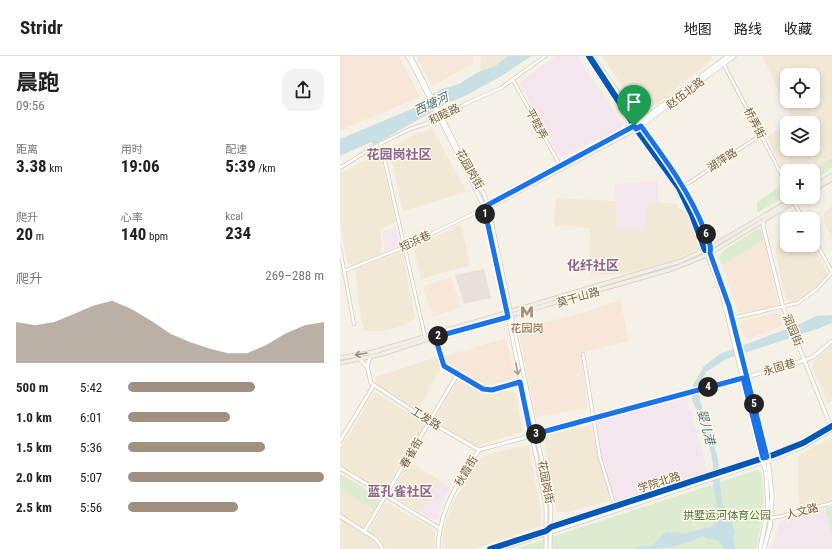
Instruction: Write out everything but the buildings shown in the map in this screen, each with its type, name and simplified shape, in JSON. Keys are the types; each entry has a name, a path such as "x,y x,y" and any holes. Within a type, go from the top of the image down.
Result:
{"main road":[{"path":"590,56 684,186 696,210 711,247 708,254 724,300 740,356 765,459 772,496 771,518 764,549"},
{"name":"赵伍北路","path":"723,62 728,56"},
{"name":"赵伍北路","path":"635,127 640,125 723,62 734,56"},
{"path":"617,95 635,127 683,195 705,250 725,293 733,318 737,345"},
{"path":"820,183 832,175"},
{"path":"820,186 832,179"},
{"name":"莫干山路","path":"340,363 370,358 669,265 711,247 785,204"},
{"name":"莫干山路","path":"340,358 373,352 672,269 708,254 758,224 787,204"},
{"name":"学院北路","path":"490,549 546,532 551,532 726,471 800,448 832,428"},
{"path":"760,549 768,500 765,459"},
{"name":"学院北路","path":"499,549 546,532 551,527 721,475 765,459"}],"street":[{"name":"花园岗街","path":"409,56 475,185 484,207 547,485 551,508 550,549"},
{"name":"和睦路","path":"340,168 381,144 417,126 438,120 513,80 545,56"},
{"name":"桥弄街","path":"723,62 780,172"},
{"name":"平睦弄","path":"513,80 561,167"},
{"path":"484,207 635,127"},
{"name":"湖萍路","path":"684,186 761,135"},
{"path":"381,144 425,337"},
{"name":"花园岗街","path":"475,185 483,192 488,206 509,314 520,382 546,506 546,549"},
{"name":"短浜巷","path":"344,271 404,247 477,212 484,207"},
{"name":"润园街","path":"764,220 763,226 783,307 832,428"},
{"path":"758,224 763,226"},
{"path":"340,249 354,324"},
{"path":"733,318 798,303 808,297 832,272 820,250"},
{"path":"435,337 443,365 457,375 487,390 520,382"},
{"name":"永固巷","path":"536,434 686,394 805,360 813,357 832,341"},
{"path":"584,354 600,458 615,507"},
{"path":"340,442 374,385 371,383 367,366 370,358"},
{"path":"360,360 367,366"},
{"name":"春雀街","path":"364,532 457,375"},
{"name":"工发路","path":"374,385 430,422 479,450"},
{"name":"秋霞街","path":"438,549 439,528 449,500 479,450 536,434"},
{"path":"340,468 439,528"},
{"name":"人文路","path":"771,518 832,503"},
{"path":"340,516 376,539 384,549"}],"shaded area":[{"path":"340,56 399,56 420,97 340,130"},
{"path":"418,56 473,56 473,63 432,86 418,60"},
{"path":"481,56 513,56 480,75"},
{"path":"556,56 577,56 620,120 624,123 622,128 579,148 564,157 559,155 520,83 523,79"},
{"path":"602,56 711,56 712,59 665,98 646,112 641,113"},
{"path":"762,56 832,56 832,156 819,164 780,164 767,137 780,127 780,156 820,156 820,116 791,116 787,108 820,108 820,68 780,68 780,93"},
{"path":"432,129 467,192 403,211 389,149 415,134"},
{"path":"377,154 381,155 396,222 381,229 382,254 351,266 347,262 340,220 340,173"},
{"path":"658,181 658,201 648,201 645,229 617,230 615,184"},
{"path":"556,198 616,201 617,230 648,201 678,204 678,209 685,210 701,248 679,258 627,274 589,274 590,229 565,225 554,227"},
{"path":"832,206 832,238 825,225 824,213"},
{"path":"461,224 470,265 421,279 413,247"},
{"path":"396,227 400,245 384,253 383,231"},
{"path":"779,239 780,252 817,252 827,275 815,289 795,301 786,299 775,252"},
{"path":"764,240 778,303 777,306 739,314 722,265"},
{"path":"402,251 415,318 402,326 384,331 365,331 361,318 355,269"},
{"path":"484,269 491,298 464,304 455,275"},
{"path":"451,278 461,307 433,317 423,286"},
{"path":"620,300 629,341 581,353 588,408 536,417 518,329 579,314"},
{"path":"776,313 780,315 782,322 781,326 745,340 740,324 745,320"},
{"path":"506,338 514,374 512,380 484,386 450,366 443,357"},
{"path":"832,344 832,402 828,403 812,367 814,361"},
{"path":"437,357 441,367 418,410 377,384 375,377"},
{"path":"458,379 487,394 508,389 516,394 523,432 477,446 434,421"},
{"path":"378,394 422,421 424,424 384,491 340,466 340,449 372,396"},
{"path":"686,398 703,453 706,473 620,502 615,501 600,467 591,423 659,403 666,404"},
{"path":"590,425 611,500 569,512 556,512 555,495 543,436"},
{"path":"829,439 832,439 832,501 799,509 798,459 800,455"},
{"path":"528,445 541,512 541,526 474,549 443,549 443,533 452,503 480,459 489,454"},
{"path":"409,462 441,481 421,513 392,496"},
{"path":"441,481 451,487 444,499 439,517 435,520 421,513"},
{"path":"340,489 374,510 361,532 378,544 381,549 340,549"},
{"path":"385,503 390,504 430,527 435,534 434,549 387,549 380,538 369,531"},
{"path":"825,508 832,534 832,549 771,549 780,521"}],"green space":[{"path":"832,157 832,168 820,176 820,164"},
{"path":"780,186 780,200 757,213 757,202"},
{"path":"757,229 761,230 764,240 722,265 719,258 722,252"},
{"name":"拱墅运河体育公园","path":"757,470 761,472 763,481 763,501 756,549 515,549"},
{"path":"340,474 377,496 379,502 374,510 340,489"},
{"path":"832,506 832,534 825,508"}],"water":[{"name":"西塘河","path":"508,56 531,56 503,75 465,96 447,103 374,145 371,142 340,156 340,139 414,108 421,101 442,89 459,84 478,72 494,67"},
{"name":"婴儿港","path":"832,315 832,323 820,328 726,359 706,372 699,386 700,401 711,431 718,460 722,503 733,525 735,532 733,538 736,549 725,549 718,540 708,539 703,536 686,543 670,547 635,549 640,546 652,546 663,534 668,532 684,534 711,526 719,521 713,483 713,464 706,431 692,400 693,385 704,366 720,354 800,324 816,316"}],"cycle path":[{"path":"589,56 640,134 679,188 692,215 705,250"},
{"path":"490,549 546,531 551,527 773,455 803,443 832,426"}],"place":[{"name":"花园岗","path":"527,312"}],"district":[{"name":"花园岗社区","path":"399,154"},
{"name":"化纤社区","path":"593,265"},
{"name":"蓝孔雀社区","path":"400,491"}],"route":[{"path":"634,126 636,129 641,126 684,186 700,218 711,247 710,253 729,306 767,457 763,458 743,378 531,435 520,382 487,390 457,375 443,365 435,337 508,317 484,207 634,126"}]}
